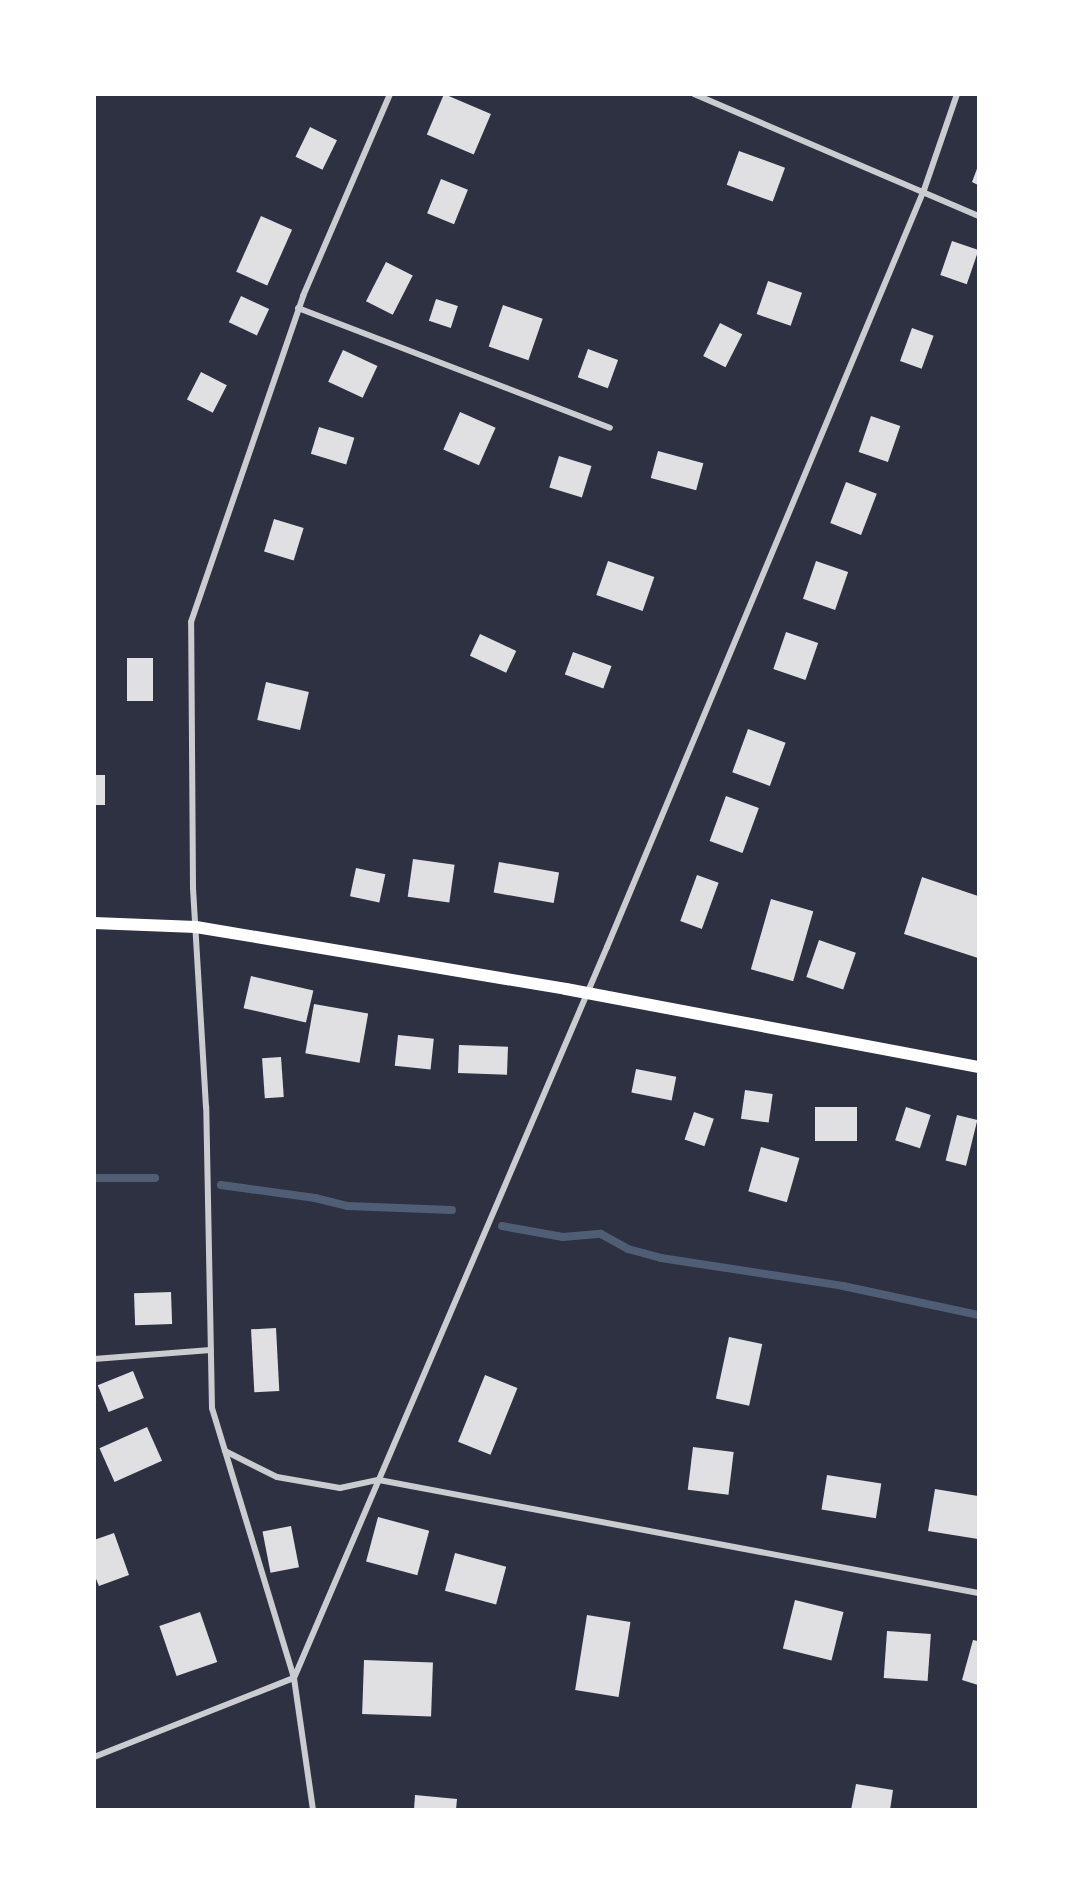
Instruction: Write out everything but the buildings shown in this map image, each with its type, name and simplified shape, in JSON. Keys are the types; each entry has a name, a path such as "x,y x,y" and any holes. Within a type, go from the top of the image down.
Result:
{"main road":[{"path":"94,923 196,927 588,993 978,1066"}],"street":[{"path":"313,1809 294,1678 212,1408 206,1107 196,927 191,622 298,308 390,94"},
{"path":"694,94 924,190 978,216"},
{"path":"716,94 716,104"},
{"path":"94,1757 294,1678 588,993 924,190 957,94"},
{"path":"298,308 610,428"},
{"path":"94,1359 211,1350"},
{"path":"225,1451 277,1477 340,1488 379,1480 978,1593"}],"waterway":[{"path":"94,1178 155,1178"},
{"path":"221,1185 315,1198 347,1206 452,1210"},
{"path":"502,1226 563,1237 601,1234 628,1249 661,1258 843,1286 978,1315"}]}
